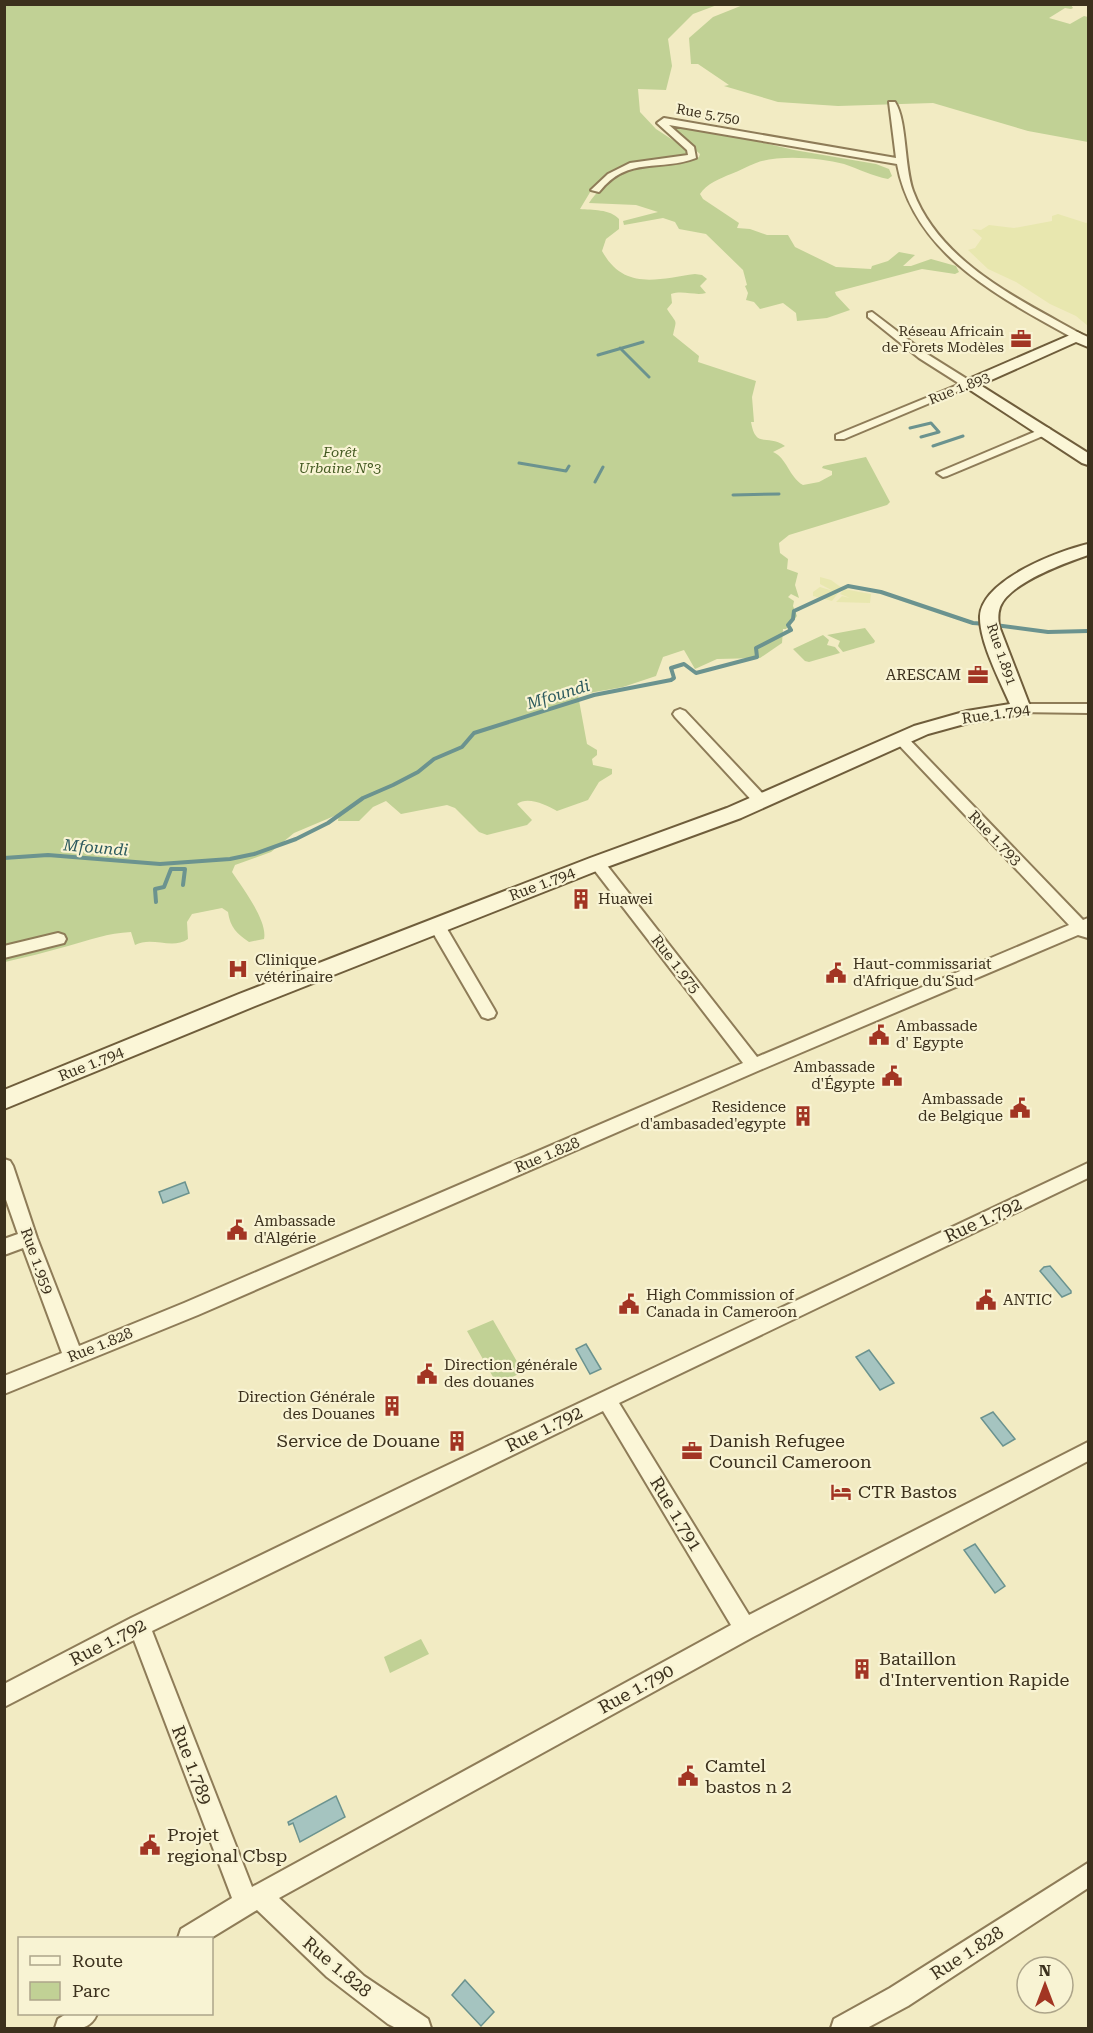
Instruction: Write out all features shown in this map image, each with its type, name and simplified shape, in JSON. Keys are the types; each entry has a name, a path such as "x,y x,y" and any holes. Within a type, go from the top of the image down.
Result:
{"street":[{"path":"892,104 896,111 901,162 909,194 920,215 956,260 1010,298 1083,339"},
{"name":"Rue 5.750","path":"596,190 613,176 639,163 684,160 693,156 691,149 662,123 664,121 901,162"},
{"path":"872,315 923,356 1089,460"},
{"name":"Rue 1.893","path":"840,437 1083,339"},
{"path":"943,473 1046,431"},
{"name":"Rue 1.891","path":"1021,709 991,624 999,595 1012,583 1089,549"},
{"name":"Rue 1.794","path":"4,1100 597,862 761,801 940,724 1021,709 1089,709"},
{"path":"680,714 761,801"},
{"name":"Rue 1.793","path":"901,739 1086,929"},
{"name":"Rue 1.975","path":"597,862 754,1065"},
{"path":"437,926 488,1014"},
{"name":"Rue 1.828","path":"4,1385 191,1309 754,1065 1086,929"},
{"path":"4,952 58,939"},
{"name":"Rue 1.959","path":"4,1166 28,1238 73,1356"},
{"name":"Rue 1.792","path":"4,1696 139,1626 606,1399 1089,1170"},
{"path":"4,1247 28,1238"},
{"name":"Rue 1.791","path":"606,1399 745,1629"},
{"name":"Rue 1.790","path":"192,1937 253,1900 745,1629 1089,1451"},
{"name":"Rue 1.789","path":"139,1626 253,1900"},
{"name":"Rue 1.828","path":"843,2028 909,1990 1089,1875"},
{"name":"Rue 1.828","path":"253,1900 391,2013 419,2028"},
{"path":"67,2028 83,2015"}],"green space":[{"name":"Forêt Urbaine N°3","path":"5,5 717,5 693,14 668,39 672,66 666,90 638,89 640,112 656,129 688,150 689,153 678,158 649,159 630,163 595,184 580,209 606,212 619,219 619,229 606,239 602,251 611,264 621,272 643,279 695,274 707,279 700,286 706,293 671,294 672,303 667,309 675,321 673,335 699,356 698,362 756,381 752,397 753,431 763,440 779,442 785,446 773,452 782,459 798,482 803,485 819,482 832,475 832,471 822,468 823,466 866,457 890,502 887,505 789,535 779,543 780,553 788,559 787,569 798,573 795,585 799,598 791,594 788,597 794,601 793,606 797,616 786,629 783,629 782,643 760,658 717,659 695,669 684,650 663,657 656,676 623,687 578,695 587,744 597,750 597,755 592,759 593,765 612,769 612,774 599,782 588,800 557,811 537,802 521,802 517,804 532,820 527,825 487,835 479,832 455,808 447,805 401,814 386,801 373,807 359,821 338,821 339,814 294,833 271,852 235,865 232,872 258,914 264,939 249,942 235,930 228,912 222,908 192,914 187,922 188,939 182,942 148,942 135,945 131,932 99,937 5,962"},
{"path":"743,5 1071,5 1073,8 1065,8 1049,18 1070,24 1084,16 1088,17 1088,142 1028,131 933,103 838,106 778,102 724,86 729,85 698,64 691,64 689,38 713,17"},
{"path":"675,127 717,132 794,150 876,164 889,169 892,176 888,179 844,164 824,160 788,158 756,163 714,182 700,194 703,199 739,223 737,228 750,229 767,235 788,235 795,247 836,267 871,269 872,266 888,261 899,252 915,255 903,266 911,266 931,259 956,266 959,272 955,274 922,269 835,292 850,310 827,318 797,321 796,313 783,303 760,309 754,302 746,300 748,293 743,270 706,234 679,229 675,222 663,218 624,225 623,221 658,212 636,205 589,203 608,183 634,167 652,163 683,163 699,157 700,154 671,129"},
{"path":"1058,214 1088,222 1088,326 1076,316 988,269 968,250 975,248 982,238 972,229 981,230 989,225 1014,228 1052,221 1052,216"},
{"path":"820,577 831,580 842,588 832,601 813,596 813,592 820,587 833,591 820,584"},
{"path":"844,589 871,594 870,603 836,602 842,596 850,598 840,594"},
{"path":"865,628 875,641 874,643 843,652 838,646 840,641 827,635"},
{"path":"823,635 829,640 827,645 835,647 840,653 809,662 793,649"},
{"path":"493,1320 523,1372 497,1384 467,1331"},
{"path":"421,1639 429,1654 390,1673 384,1657"}],"water":[{"path":"185,1182 189,1193 163,1203 159,1192"},
{"path":"1050,1266 1071,1293 1062,1297 1040,1271"},
{"path":"586,1344 601,1369 590,1374 576,1349"},
{"path":"869,1350 894,1383 880,1390 856,1357"},
{"path":"993,1412 1015,1439 1003,1446 981,1418"},
{"path":"975,1544 1005,1586 995,1593 964,1550"},
{"path":"336,1796 345,1817 300,1842 293,1823 289,1825 288,1822"},
{"path":"465,1980 494,2012 481,2026 452,1995"}],"waterway":[{"path":"620,348 643,342"},
{"path":"598,355 620,348"},
{"path":"620,348 649,377"},
{"path":"910,428 931,423 939,432 921,437"},
{"path":"933,446 963,436"},
{"path":"519,463 566,471 569,466"},
{"path":"595,482 603,467"},
{"path":"733,495 779,494"},
{"name":"Mfoundi","path":"4,858 48,855 160,864 230,859 254,854 296,839 328,823 363,798 393,785 418,772 434,759 462,747 474,733 594,695 671,680 674,678 671,668 684,664 696,673 757,657 756,648 791,630 788,625 793,619 794,611 848,586 881,592 973,623 986,624"},
{"name":"Mfoundi","path":"995,625 1048,632 1088,631"},
{"path":"156,902 155,889 164,887 171,869 185,869 183,885"}],"place":[{"name":"Réseau Africain de Forets Modèles","path":"1021,339"},
{"name":"ARESCAM","path":"978,675"},
{"name":"Huawei","path":"581,899"},
{"name":"Clinique vétérinaire","path":"238,969"},
{"name":"Haut-commissariat d'Afrique du Sud","path":"836,973"},
{"name":"Ambassade d' Egypte","path":"879,1035"},
{"name":"Ambassade d'Égypte","path":"892,1076"},
{"name":"Ambassade de Belgique","path":"1020,1108"},
{"name":"Residence d'ambasaded'egypte","path":"803,1116"},
{"name":"Ambassade d'Algérie","path":"237,1230"},
{"name":"ANTIC","path":"986,1300"},
{"name":"High Commission of Canada in Cameroon","path":"629,1304"},
{"name":"Direction générale des douanes","path":"427,1374"},
{"name":"Direction Générale des Douanes","path":"392,1406"},
{"name":"Service de Douane","path":"457,1441"},
{"name":"Danish Refugee Council Cameroon","path":"692,1451"},
{"name":"CTR Bastos","path":"841,1492"},
{"name":"Bataillon d'Intervention Rapide","path":"862,1669"},
{"name":"Camtel bastos n 2","path":"688,1776"},
{"name":"Projet regional Cbsp","path":"150,1845"}]}
